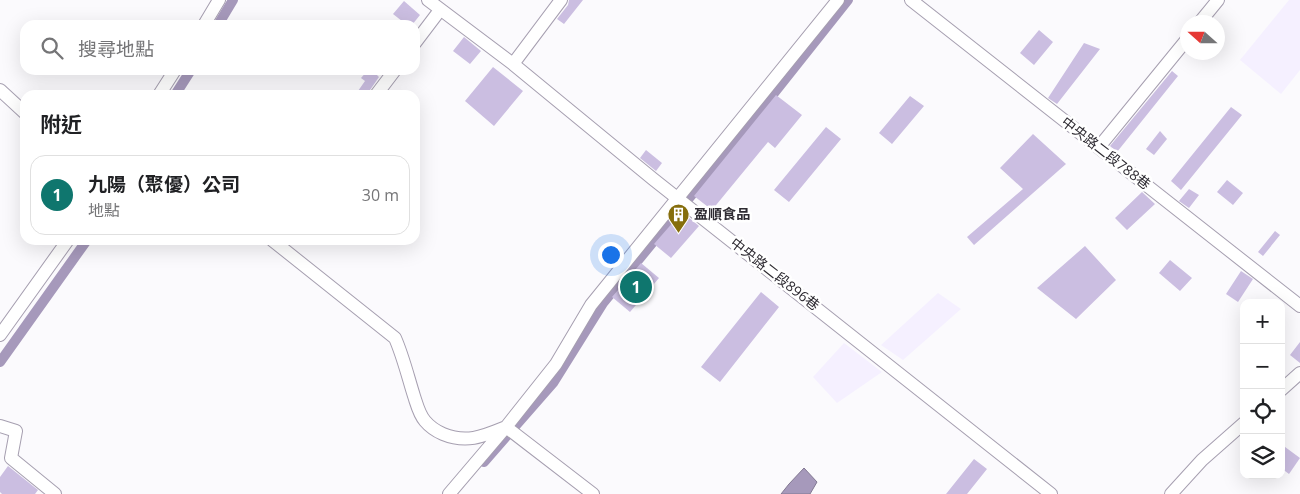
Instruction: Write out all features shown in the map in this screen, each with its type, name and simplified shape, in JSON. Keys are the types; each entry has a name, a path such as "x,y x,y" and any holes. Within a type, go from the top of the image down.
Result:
{"street":[{"path":"207,20 220,0"},
{"name":"中央路二段896巷","path":"428,0 513,64 678,198 1051,494"},
{"path":"513,64 561,0"},
{"path":"449,494 556,364 591,305 838,0"},
{"name":"中央路二段788巷","path":"911,0 1300,306"},
{"path":"1206,15 1218,0"},
{"path":"420,36 440,10"},
{"path":"1099,147 1180,48"},
{"path":"163,90 172,75"},
{"path":"380,90 391,75"},
{"path":"0,90 20,108"},
{"path":"0,336 64,245"},
{"path":"278,245 395,338 400,348 419,412 425,422 436,431 462,439 485,436 506,427"},
{"path":"1282,389 1300,373"},
{"path":"0,426 16,431 11,458 55,494"},
{"path":"506,427 593,494"},
{"path":"1172,494 1202,460 1240,427"}],"shaded area":[{"path":"1289,0 1300,0 1300,70 1281,94 1240,60"},
{"path":"938,293 961,309 903,360 881,345"},
{"path":"844,343 882,372 837,403 813,377"},
{"path":"804,468 817,482 810,494 781,494 789,484"}],"building":[{"path":"569,0 583,0 564,24 557,19 568,5"},
{"path":"404,1 420,15 416,20 401,20 393,14"},
{"path":"1039,30 1053,42 1034,65 1020,53"},
{"path":"464,37 481,51 470,64 453,51"},
{"path":"1084,43 1100,49 1057,104 1048,98"},
{"path":"493,67 523,91 494,126 465,101"},
{"path":"1172,71 1178,76 1117,152 1110,146"},
{"path":"364,75 377,75 379,77 370,90 359,90 365,81 361,78"},
{"path":"776,95 802,115 775,148 768,142 712,210 694,196"},
{"path":"910,96 924,106 892,144 879,133"},
{"path":"1231,107 1242,115 1181,190 1171,181"},
{"path":"826,127 841,139 789,202 774,190"},
{"path":"1160,131 1167,139 1154,155 1146,149"},
{"path":"1033,134 1066,164 974,245 967,237 1023,189 1000,168"},
{"path":"646,150 662,163 656,171 640,158"},
{"path":"1227,180 1243,193 1233,205 1217,192"},
{"path":"1189,189 1199,195 1189,208 1179,201"},
{"path":"1142,192 1155,204 1127,230 1115,218"},
{"name":"盈順食品","path":"682,212 699,226 671,258 654,244"},
{"path":"1275,231 1280,235 1263,256 1258,252"},
{"path":"1085,246 1116,280 1076,319 1037,288"},
{"path":"1170,260 1192,278 1180,291 1159,273"},
{"path":"641,263 659,278 630,312 612,297"},
{"path":"1241,271 1253,279 1238,302 1226,294"},
{"path":"761,292 779,307 720,382 701,367"},
{"path":"1300,342 1300,363 1290,355"},
{"path":"1285,447 1300,458 1289,474 1285,471"},
{"path":"974,459 987,469 967,494 946,494"},
{"path":"8,466 38,490 35,494 2,494 0,492 0,477"}],"waterway":[{"path":"221,20 233,0"},
{"path":"484,462 553,383 603,303 848,0"},
{"path":"178,90 188,75"},
{"path":"0,362 83,245"}],"place":[{"name":"盈順食品","path":"678,233"},
{"name":"九陽（聚優）公司","path":"636,287"}]}
